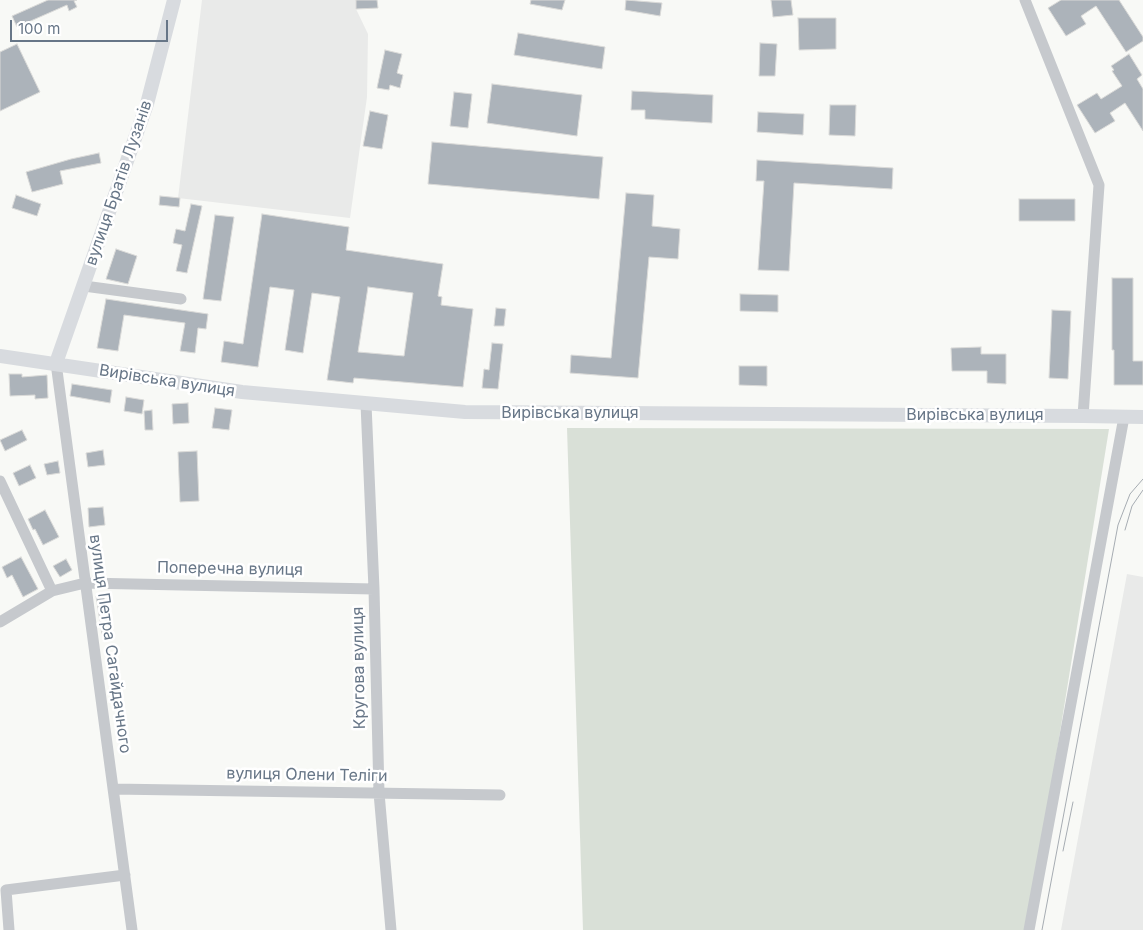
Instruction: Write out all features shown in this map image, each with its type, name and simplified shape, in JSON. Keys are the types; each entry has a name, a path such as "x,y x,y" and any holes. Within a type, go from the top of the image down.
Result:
{"main road":[{"name":"вулиця Братів Лузанів","path":"56,363 147,104 174,0"},
{"name":"Вирівська вулиця","path":"0,356 242,392 464,412 1143,417"}],"street":[{"path":"1025,0 1099,186 1083,416"},
{"path":"84,286 181,298"},
{"name":"вулиця Петра Сагайдачного","path":"56,363 132,930"},
{"name":"Кругова вулиця","path":"366,404 374,589 379,792 391,930"},
{"path":"1029,930 1124,417"},
{"path":"0,481 52,591"},
{"name":"Поперечна вулиця","path":"0,622 52,591 85,583 374,589"},
{"name":"вулиця Олени Теліги","path":"113,789 500,795"},
{"path":"8,930 6,890 125,875"}],"shaded area":[{"path":"202,0 356,0 356,9 368,34 367,97 350,218 178,198"},
{"path":"567,428 1109,429 1028,930 583,930"},
{"path":"1127,574 1143,577 1143,930 1061,930"}],"building":[{"path":"48,0 77,0 74,1 77,7 69,11 67,5 17,27 12,16"},
{"path":"356,0 377,0 378,8 356,9"},
{"path":"531,0 565,0 562,10 530,4"},
{"path":"626,0 662,3 660,16 625,10"},
{"path":"771,0 791,0 793,15 773,17"},
{"path":"1061,0 1119,0 1143,37 1143,41 1126,52 1096,6 1081,16 1086,24 1066,36 1048,8"},
{"path":"798,18 836,18 836,49 799,50"},
{"path":"518,33 605,47 602,69 514,55"},
{"path":"760,43 777,44 775,76 759,76"},
{"path":"17,44 40,92 0,111 0,52"},
{"path":"385,50 402,54 397,73 403,75 400,88 390,85 389,90 377,88"},
{"path":"1129,54 1142,75 1137,79 1143,89 1143,131 1125,103 1110,113 1115,121 1095,133 1077,105 1097,93 1101,99 1122,86 1112,71 1114,70 1111,66"},
{"path":"492,84 582,95 577,136 487,123"},
{"path":"632,91 713,95 712,123 645,119 645,110 631,110"},
{"path":"454,92 472,94 468,128 450,126"},
{"path":"830,105 856,105 855,136 829,135"},
{"path":"370,111 388,115 382,149 363,146"},
{"path":"758,112 804,114 803,135 757,132"},
{"path":"432,142 603,157 599,199 428,184"},
{"path":"99,153 101,163 60,171 63,184 32,192 26,172"},
{"path":"757,160 893,168 892,189 794,183 789,271 758,270 764,181 756,181"},
{"path":"626,193 654,195 652,226 680,229 678,259 649,257 638,378 570,373 571,355 611,358"},
{"path":"16,195 41,204 37,216 12,208"},
{"path":"160,196 180,198 179,207 159,205"},
{"path":"1019,199 1075,199 1075,221 1019,221"},
{"path":"191,204 202,206 187,273 176,271 182,245 173,243 176,229 185,231"},
{"path":"262,214 349,227 346,250 443,264 438,296 442,297 441,305 473,309 463,387 354,378 353,383 327,380 340,297 312,293 303,353 285,350 294,290 270,287 258,367 221,362 224,341 243,344","holes":["368,287 413,293 404,356 358,352"]},
{"path":"215,215 234,217 221,301 203,299"},
{"path":"116,249 137,256 128,284 106,279"},
{"path":"1112,278 1133,278 1133,361 1143,361 1143,385 1114,385"},
{"path":"740,294 778,295 778,312 740,311"},
{"path":"106,299 208,314 206,329 198,328 195,353 180,351 185,323 124,315 118,351 97,348"},
{"path":"496,308 506,309 504,326 494,326"},
{"path":"1052,310 1071,311 1068,379 1049,378"},
{"path":"492,343 503,344 498,389 482,388 484,369 489,370"},
{"path":"981,347 981,354 1006,354 1006,384 987,383 987,371 952,371 951,348"},
{"path":"739,366 767,366 767,386 739,385"},
{"path":"9,374 22,374 22,377 47,375 48,398 35,399 35,395 10,396"},
{"path":"72,384 112,390 110,403 70,396"},
{"path":"126,397 144,400 142,414 124,411"},
{"path":"188,403 189,423 173,424 172,404"},
{"path":"215,408 232,410 229,430 212,428"},
{"path":"152,410 153,430 145,430 144,411"},
{"path":"22,430 27,440 5,451 0,440"},
{"path":"103,450 105,465 88,467 86,453"},
{"path":"197,451 199,501 180,502 178,452"},
{"path":"58,461 60,473 47,475 44,464"},
{"path":"30,465 36,478 19,486 13,473"},
{"path":"103,507 105,525 89,527 88,508"},
{"path":"45,510 59,537 43,545 28,519"},
{"path":"21,557 38,589 23,597 12,575 7,578 2,567"},
{"path":"66,559 72,570 60,577 53,566"},
{"path":"104,595 111,640 103,641 96,596"}],"tram line":[{"path":"1042,930 1118,525 1130,494 1143,479"},
{"path":"1125,530 1132,506 1143,490"},
{"path":"1063,851 1073,802"}]}
